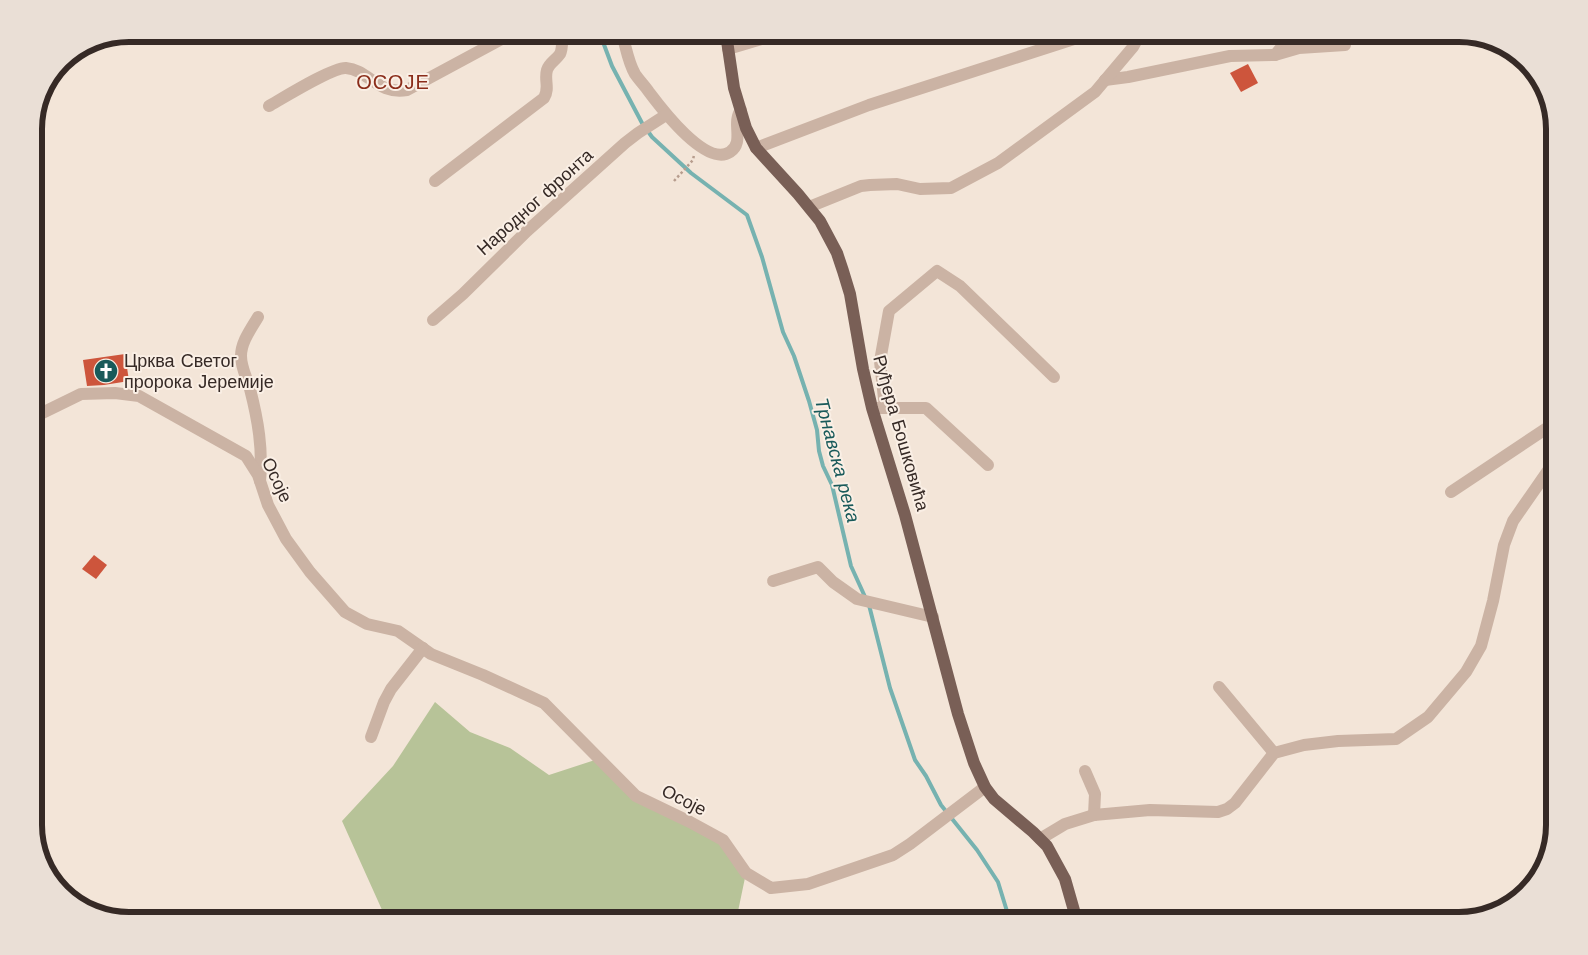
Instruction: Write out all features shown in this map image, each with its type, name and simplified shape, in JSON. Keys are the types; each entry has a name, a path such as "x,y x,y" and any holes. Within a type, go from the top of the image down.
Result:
{"main road":[{"name":"Руђера Бошковића","path":"727,42 734,88 746,128 756,148 809,207 826,231 837,253 847,282 872,408 905,514 968,746 985,787 1047,846 1065,879 1074,912"}],"street":[{"path":"269,106 333,71 345,68 358,72 387,89 394,91 408,90 496,42"},
{"path":"435,181 544,98 548,88 546,72 560,53 561,42"},
{"path":"624,42 631,66 636,75 666,115"},
{"path":"728,49 751,42"},
{"path":"756,148 869,105 1065,42"},
{"path":"809,207 861,186 897,184 920,189 951,188 998,163 1095,92 1136,42"},
{"path":"1275,55 1285,42"},
{"path":"1105,80 1230,56 1275,55 1299,48 1345,45"},
{"name":"Руђера Бошковића","path":"666,115 696,144 719,154 726,154 735,148 738,138 736,121 741,110"},
{"name":"Народног фронта","path":"432,320 463,294 521,236 638,133 666,115"},
{"name":"Руђера Бошковића","path":"886,408 880,361 889,310 937,271 960,286 1054,377"},
{"path":"258,317 244,341 241,354 242,366 259,428 262,460 260,481"},
{"name":"Осоје","path":"43,413 81,394 115,393 139,396 246,456 258,475 268,505 286,539 310,572 345,612 366,624 398,631 430,654 483,675 544,704 636,796 724,840 746,873 771,888 808,884 893,855 985,787"},
{"path":"872,408 926,408 988,465"},
{"path":"1451,492 1545,429"},
{"path":"1040,839 1065,824 1094,815 1150,810 1218,812 1227,809 1235,803 1274,753 1304,745 1338,741 1396,739 1428,717 1466,672 1481,646 1493,601 1504,545 1512,521 1545,474"},
{"path":"773,581 818,567 833,582 858,599 933,616"},
{"path":"371,737 390,689 423,648"},
{"path":"1219,686 1274,753"},
{"path":"1085,771 1095,794 1094,815"}],"path":[{"path":"674,181 691,162"}],"green space":[{"path":"435,702 470,732 510,748 549,775 598,759 636,796 723,840 746,873 738,912 383,912 342,821 393,766"}],"building":[{"path":"1248,64 1258,83 1241,92 1230,73"},
{"name":"Црква Светог пророка Јеремије","path":"125,354 129,381 87,386 83,360"},
{"path":"94,555 107,565 96,579 82,569"}],"waterway":[{"name":"Трнавска река","path":"603,42 612,66 642,123 652,137 691,173 747,215 762,257 783,332 794,356 809,401 817,430 819,451 823,466 832,485 851,566 866,599"},
{"name":"Трнавска река","path":"869,605 890,688 915,760 926,776 941,805 977,850 998,882 1007,912"}],"place":[{"name":"Црква Светог пророка Јеремије","path":"106,371"}],"district":[{"name":"ОСОЈЕ","path":"393,82"}]}
